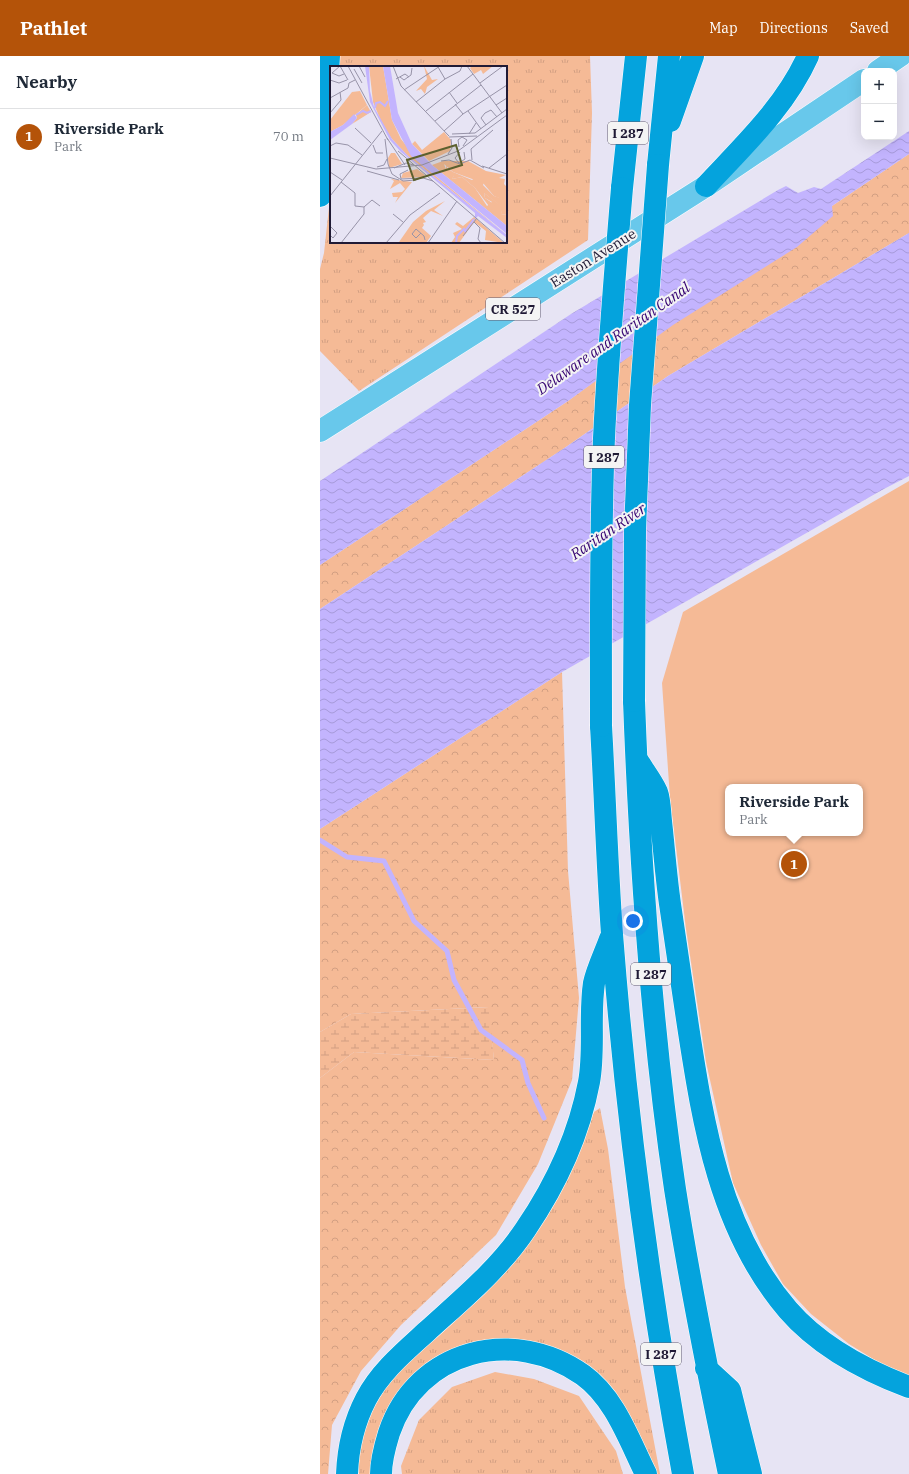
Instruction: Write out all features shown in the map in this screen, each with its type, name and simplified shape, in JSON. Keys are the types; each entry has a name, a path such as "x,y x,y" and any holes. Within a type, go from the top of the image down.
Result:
{"highway":[{"path":"320,196 329,56"},
{"path":"620,56 633,78"},
{"name":"I 287","path":"636,56 622,188 611,314 604,439 601,582 601,726 612,933 629,1112 652,1292 683,1474"},
{"name":"I 287","path":"669,56 658,159 640,405 636,531 634,701 636,758 647,936 659,1062 675,1189 706,1368 729,1474"},
{"path":"658,159 693,56"},
{"path":"706,186 778,108 799,75 808,56"},
{"path":"636,758 658,793 670,902 701,1108 722,1190 738,1228 752,1259 770,1287 788,1310 803,1325 822,1341 858,1365 909,1387"},
{"path":"347,1474 348,1458 354,1428 366,1399 378,1380 392,1363 486,1278 525,1230 558,1174 581,1114 589,1081 594,983 612,933"},
{"path":"381,1474 385,1446 393,1422 404,1403 418,1385 444,1364 461,1357 476,1352 508,1349 538,1354 555,1359 584,1376 606,1399 620,1420 646,1474"},
{"path":"706,1368 730,1390 751,1474"}],"main road":[{"path":"882,68 900,56"},
{"name":"Easton Avenue","path":"324,427 706,186 861,82"}],"green space":[{"path":"337,56 590,56 592,113 588,240 359,391 320,351 320,269 324,253 330,198 330,243 507,243 507,66 339,66 336,64"},
{"path":"909,154 909,233 668,376 566,447 320,609 320,565 568,401 832,206"},
{"path":"909,481 909,1376 878,1362 849,1344 811,1314 783,1284 761,1245 733,1183 706,1062 686,929 670,798 662,683 683,612"},
{"path":"562,672 568,871 579,998 572,1080 538,1164 496,1235 401,1325 361,1371 332,1425 328,1474 320,1474 320,1078 354,1052 494,1060 488,1007 351,1014 320,1032 320,829"},
{"path":"489,1007 494,1060 354,1052 320,1078 320,1032 351,1014"},
{"path":"600,1108 608,1149 625,1287 660,1474 654,1474 637,1431 627,1411 602,1379 586,1365 566,1354 543,1345 520,1340 501,1339 485,1346 405,1392 394,1400 384,1415 381,1424 371,1474 359,1474 359,1456 364,1433 373,1409 385,1389 402,1369 485,1294 533,1238 594,1112"},
{"path":"495,1372 534,1379 579,1396 616,1451 623,1474 402,1474 401,1466 419,1420 452,1387"}],"water":[{"name":"Delaware and Raritan Canal","path":"909,131 909,154 832,206 833,216 797,247 673,325 568,401 320,565 320,481 571,314 778,190 786,186 798,193 814,187 821,189"},
{"name":"Raritan River","path":"909,233 909,476 562,672 320,829 320,609 566,447 668,376"}],"waterway":[{"path":"320,840 347,857 384,861 414,921 447,951 454,980 481,1030 522,1060 528,1083 544,1118"}],"place":[{"name":"Riverside Park","path":"794,864"}]}
